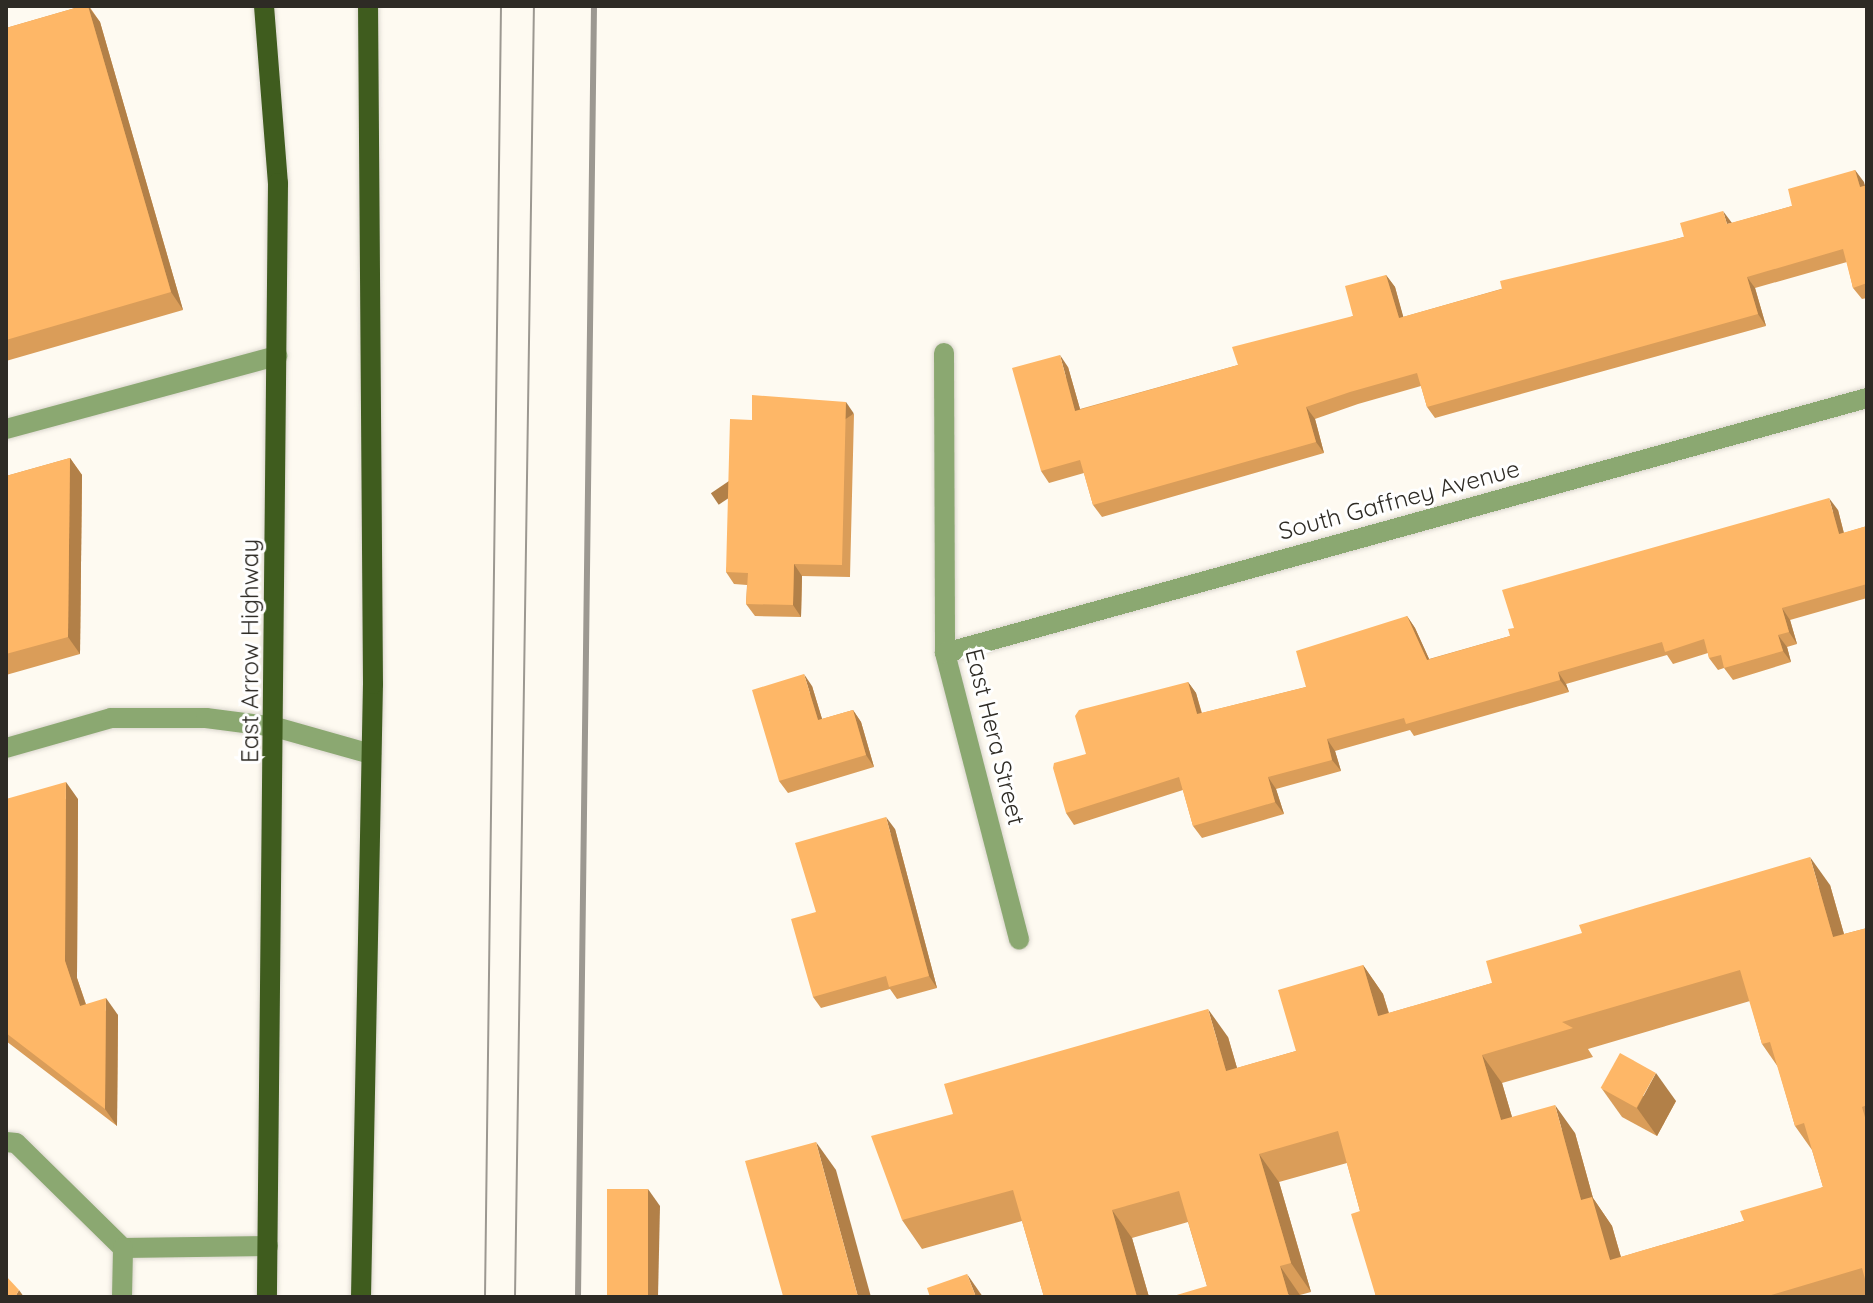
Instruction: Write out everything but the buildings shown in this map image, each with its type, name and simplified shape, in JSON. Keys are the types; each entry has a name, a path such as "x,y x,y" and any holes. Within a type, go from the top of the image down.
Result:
{"main road":[{"name":"East Arrow Highway","path":"264,6 278,183 267,1297"},
{"path":"361,1297 371,754 373,95 368,6"}],"street":[{"name":"East Hera Street","path":"944,353 945,653 1019,940"},
{"path":"6,429 277,356"},
{"name":"South Gaffney Avenue","path":"945,653 1867,398"},
{"path":"6,748 111,718 206,718 275,727 371,754"},
{"path":"6,1142 16,1143 123,1248 268,1246"},
{"path":"122,1297 123,1248"}],"tram line":[{"path":"485,1297 501,6"},
{"path":"515,1297 534,6"}],"railway":[{"path":"578,1297 594,6"}]}
